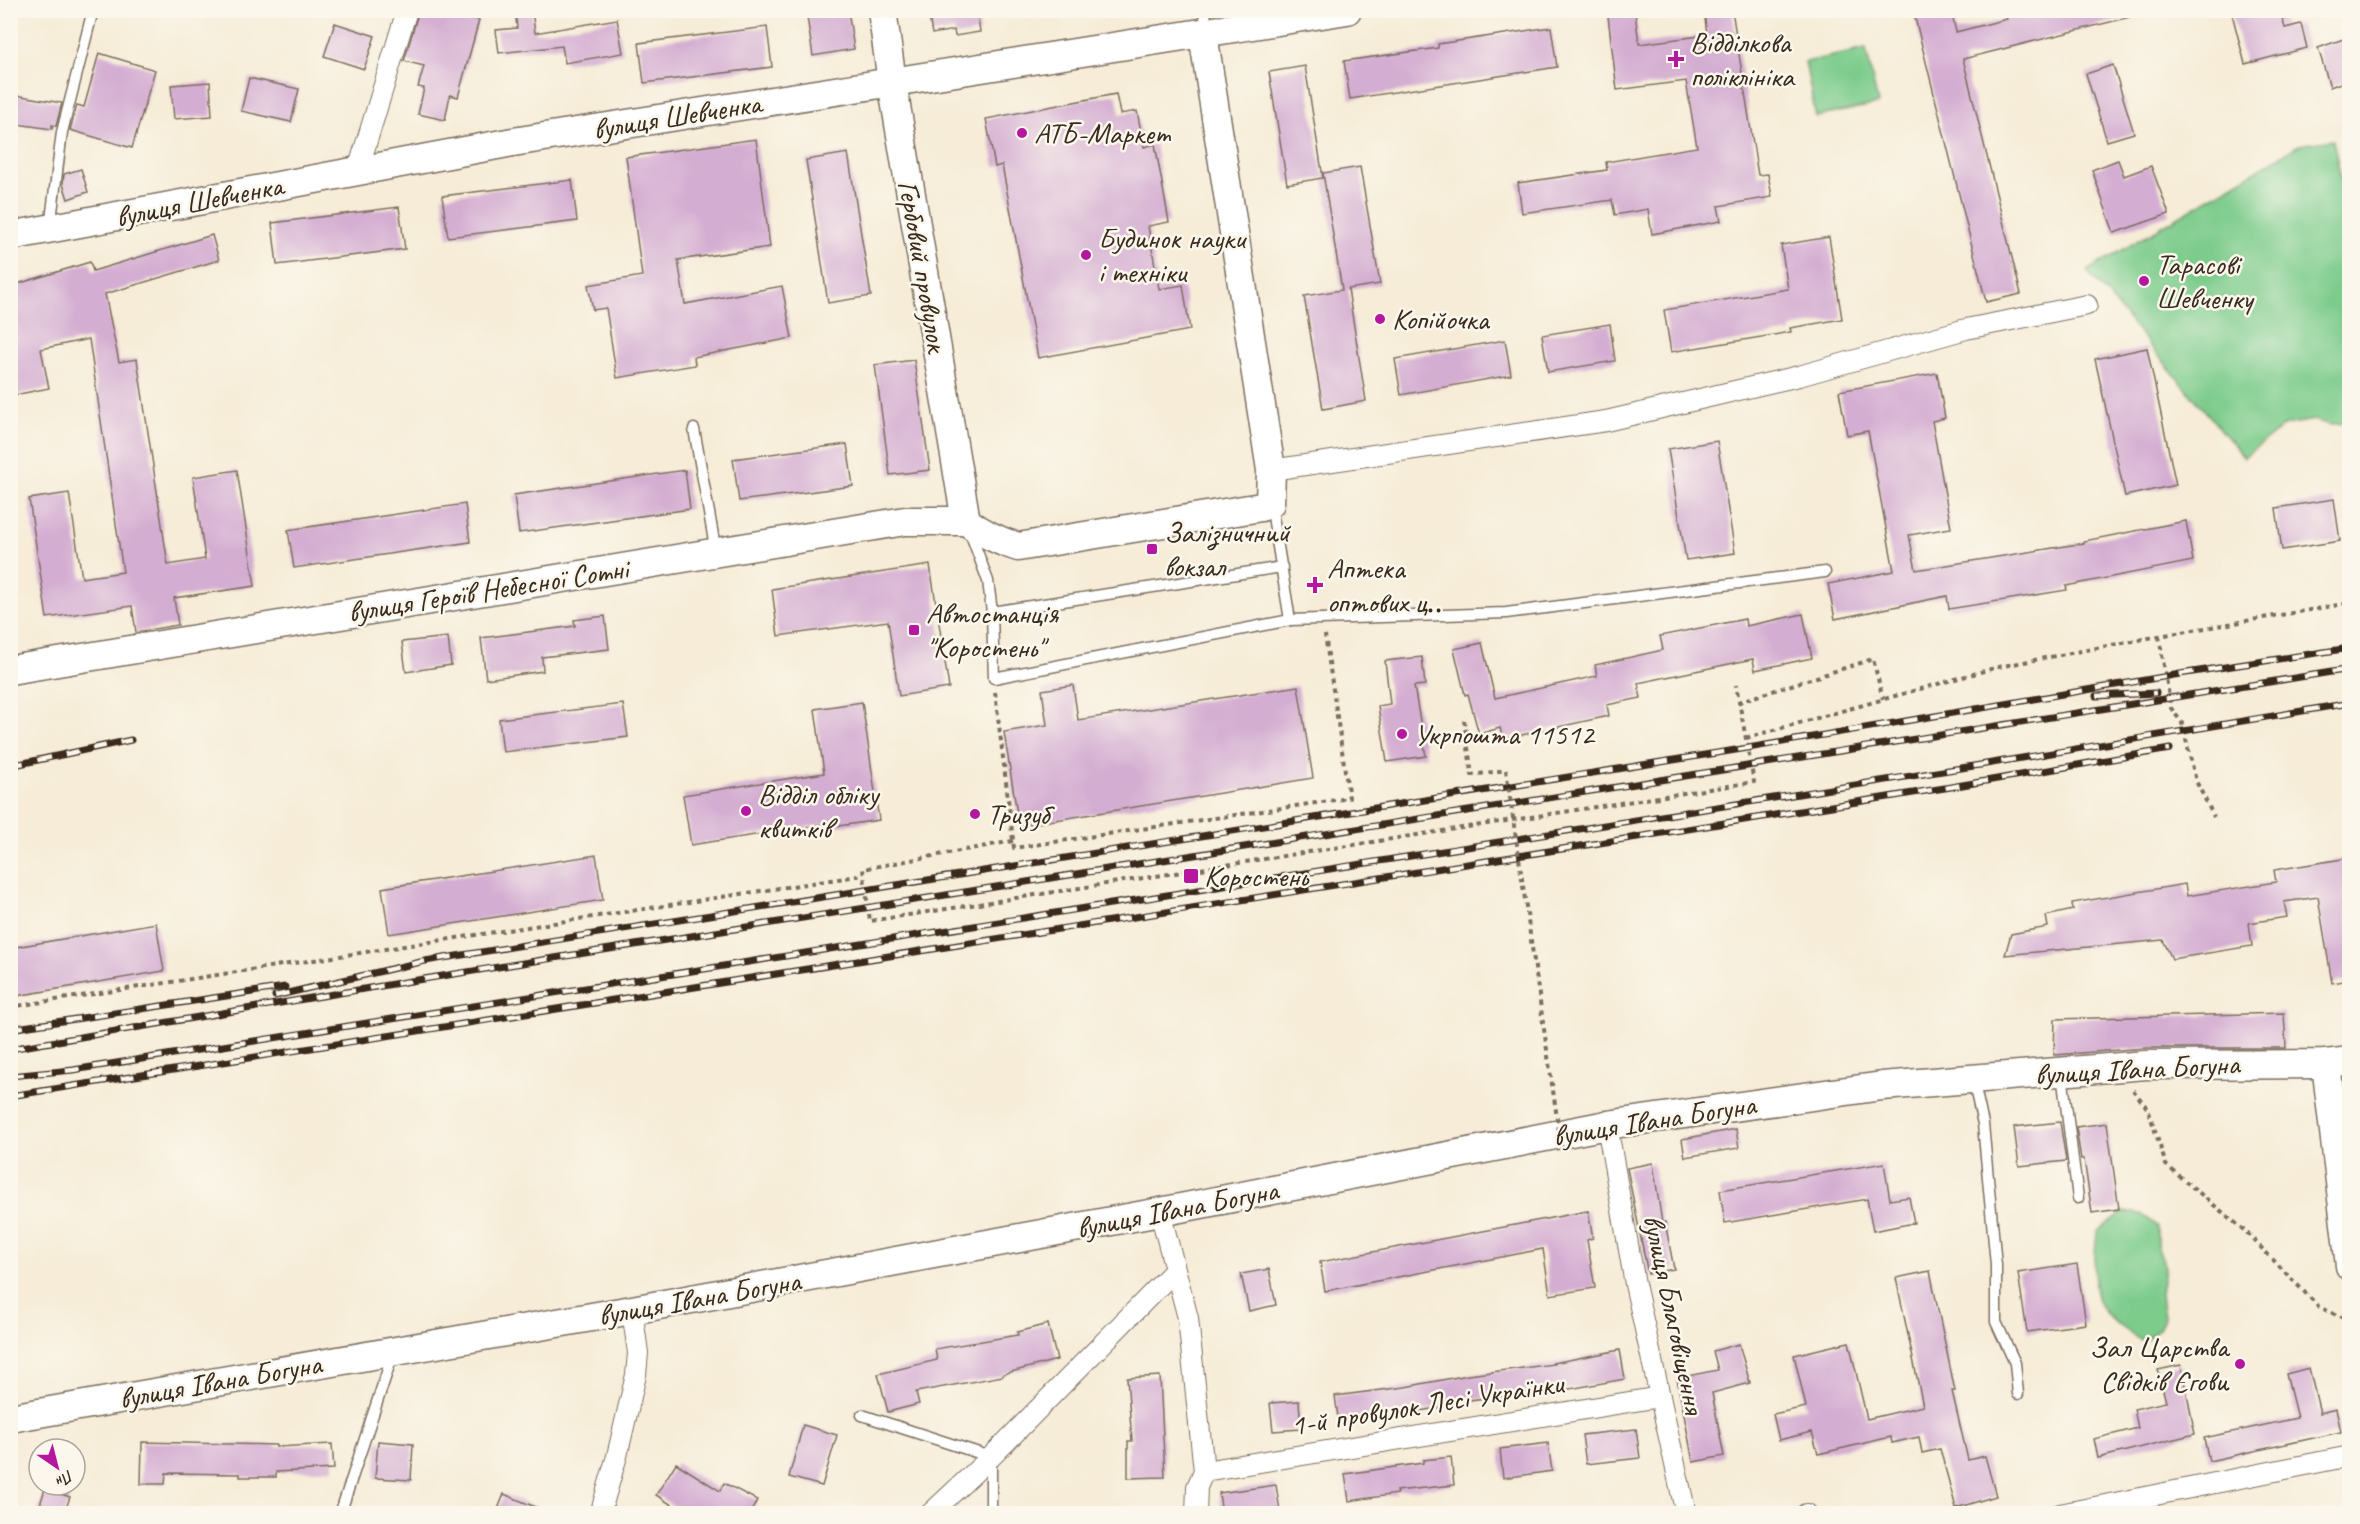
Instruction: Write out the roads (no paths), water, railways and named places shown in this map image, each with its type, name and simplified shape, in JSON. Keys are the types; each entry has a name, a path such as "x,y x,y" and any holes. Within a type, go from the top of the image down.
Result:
{"street":[{"path":"358,170 407,10"},
{"name":"Гербовий провулок","path":"882,10 892,82 966,520"},
{"name":"вулиця Шевченка","path":"10,236 524,140 892,82 1205,22 1347,10"},
{"path":"966,520 980,532 998,541 1018,546 1261,507 1271,486 1205,22"},
{"path":"1271,486 1606,421 1799,376 1966,329 2087,305"},
{"name":"вулиця Героїв Небесної Сотні","path":"11,665 905,521 966,520"},
{"path":"2338,1062 2349,1266"},
{"name":"вулиця Івана Богуна","path":"10,1418 632,1311 1607,1125 1882,1086 1973,1078 2117,1067 2338,1062"},
{"name":"вулиця Благовіщення","path":"1607,1125 1635,1284 1686,1514"},
{"path":"1160,1212 1188,1318 1204,1471 1197,1487 1196,1514"},
{"path":"930,1514 992,1457 1175,1270"},
{"path":"600,1514 636,1374 638,1353 632,1311"},
{"name":"1-й провулок Лесі Українки","path":"1204,1471 1660,1396"},
{"path":"2060,1514 2349,1456"}],"lane":[{"path":"50,230 62,132 93,10"},
{"path":"694,429 716,552"},
{"path":"1271,486 1290,620"},
{"path":"966,520 988,581 992,612 994,678 1290,620 1506,613 1825,572"},
{"path":"992,612 1282,567"},
{"path":"2062,1072 2078,1198"},
{"path":"1973,1078 1983,1124 1996,1265 1996,1322 2015,1363 2018,1394"},
{"path":"340,1514 394,1351"},
{"path":"862,1415 992,1457 991,1514"}],"railway":[{"path":"275,996 425,961 1748,748 2186,673 2350,648"},
{"path":"10,1049 405,982 2350,669"},
{"path":"2096,696 2156,693"},
{"path":"10,1076 73,1070 1980,765 2350,703"},
{"path":"10,766 131,740"},
{"path":"10,1096 1951,787 2170,749"},
{"path":"10,1029 285,987"}],"place":[{"name":"Відділкова поліклініка","path":"1676,59"},
{"name":"АТБ-Маркет","path":"1022,133"},
{"name":"Будинок науки і техніки","path":"1086,255"},
{"name":"Тарасові Шевченку","path":"2144,281"},
{"name":"Копійочка","path":"1380,319"},
{"name":"Залізничний вокзал","path":"1152,549"},
{"name":"Аптека оптових ц‥","path":"1315,585"},
{"name":"Автостанція \"Коростень\"","path":"914,630"},
{"name":"Укрпошта 11512","path":"1402,734"},
{"name":"Відділ обліку квитків","path":"746,811"},
{"name":"Тризуб","path":"975,814"},
{"name":"Коростень","path":"1191,876"},
{"name":"Зал Царства Свідків Єгови","path":"2240,1364"}]}
